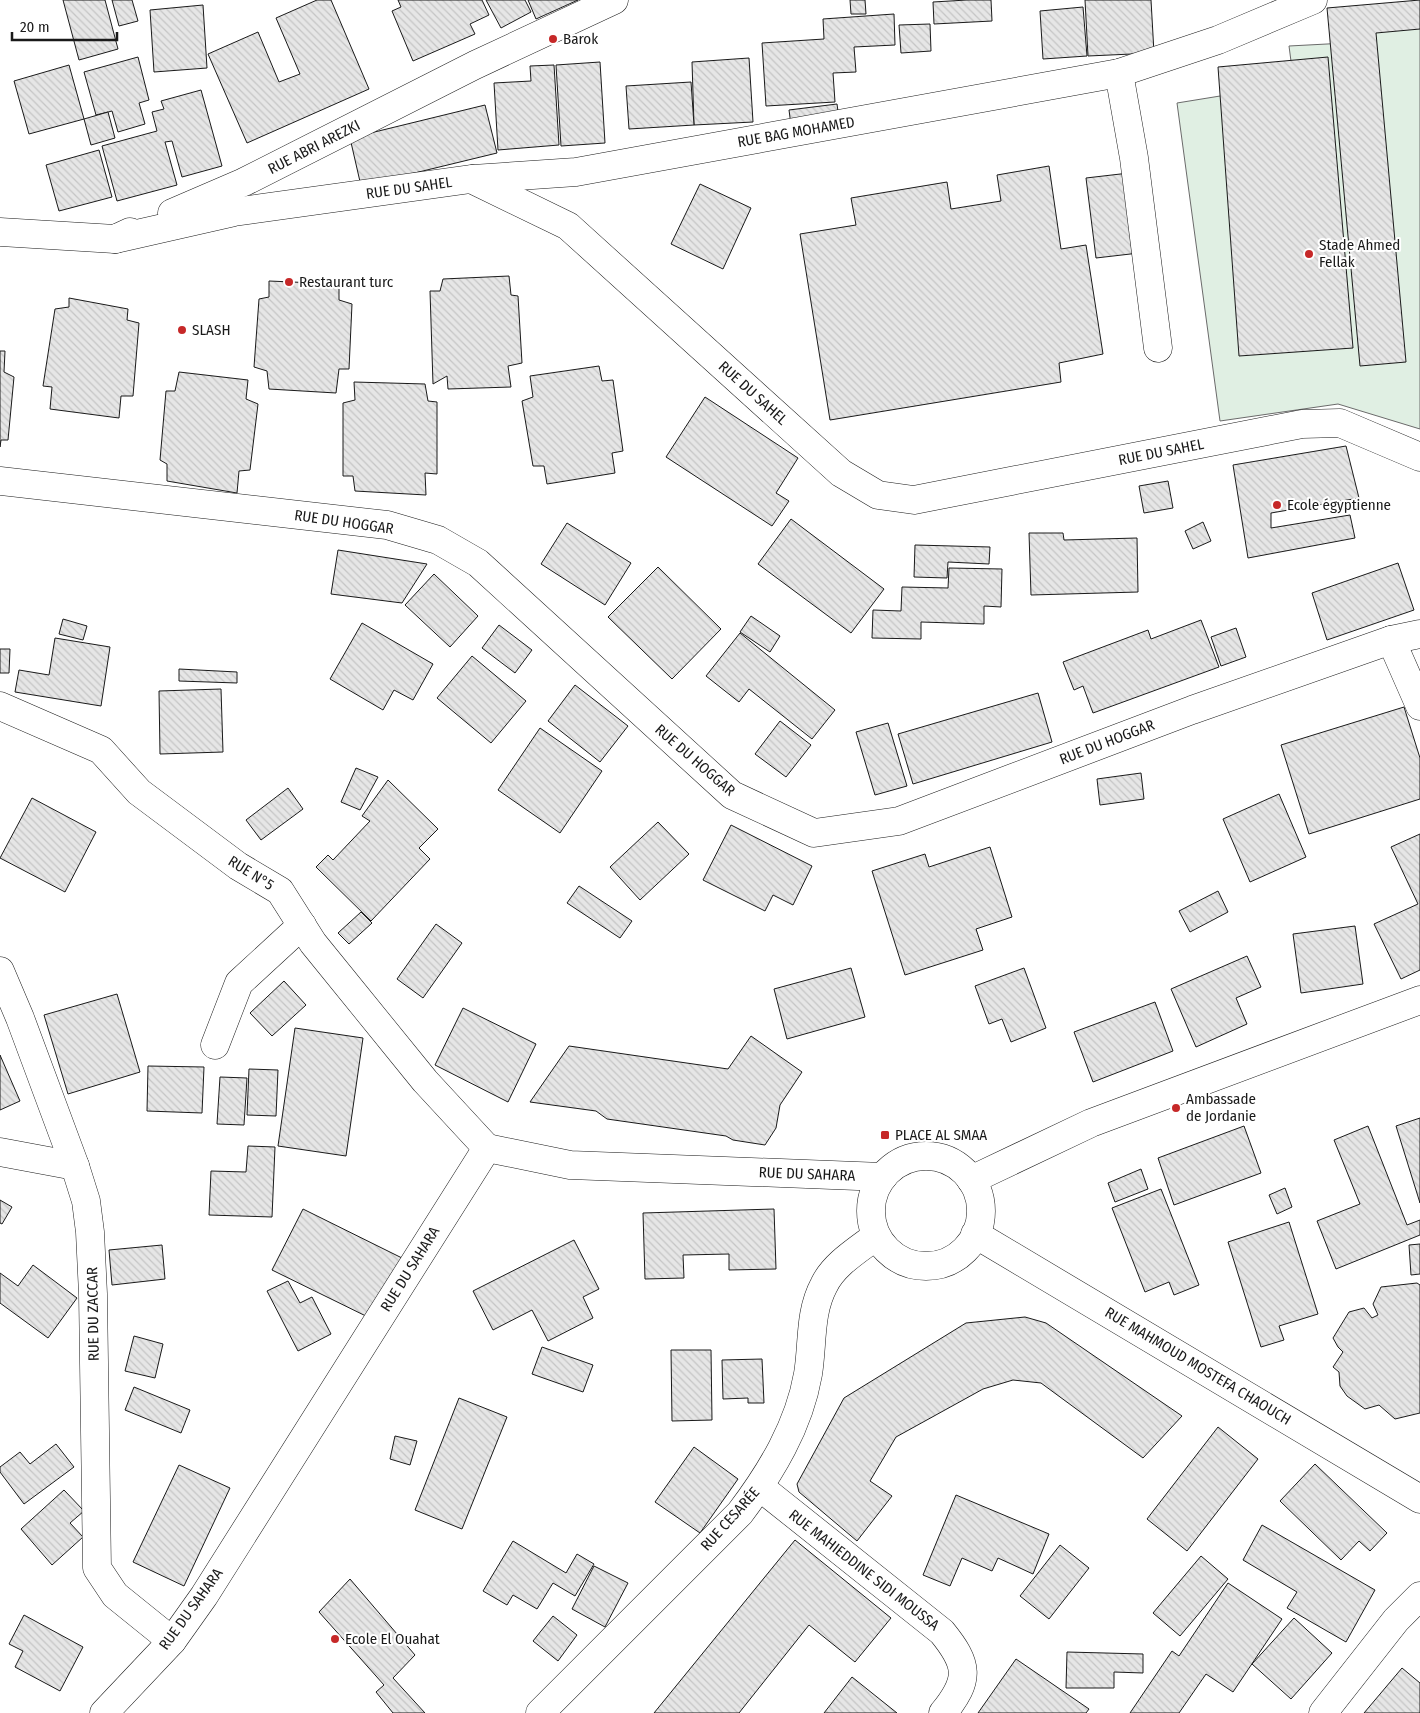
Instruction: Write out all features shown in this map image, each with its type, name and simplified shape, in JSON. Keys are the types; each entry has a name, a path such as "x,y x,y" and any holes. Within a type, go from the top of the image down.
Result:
{"street":[{"name":"RUE ABRI AREZKI","path":"0,232 115,239 244,182 475,65 614,0"},
{"name":"RUE BAG MOHAMED","path":"471,179 576,172 1119,73 1218,40 1313,0"},
{"path":"1119,73 1134,158 1158,348"},
{"name":"RUE DU SAHEL","path":"115,239 234,212 471,179 568,226 842,473 878,495 914,500 1302,424 1340,423 1420,457"},
{"name":"RUE DU HOGGAR","path":"0,481 387,525 438,540 478,563 732,795 814,833 899,821 1192,710 1391,640 1420,634"},
{"path":"1391,640 1420,706"},
{"name":"RUE N°5","path":"0,706 101,750 139,792 238,866 280,891 313,943 425,1081 487,1148"},
{"path":"215,1045 239,983 302,925"},
{"name":"RUE DU ZACCAR","path":"0,971 20,1018 75,1166 86,1201 91,1241 93,1294 97,1568 115,1595 172,1640"},
{"path":"970,1180 1091,1123 1420,1000"},
{"name":"RUE DU SAHARA","path":"104,1713 172,1640 204,1596 487,1148 570,1165 883,1177"},
{"path":"0,1152 75,1166"},
{"path":"924,1156 942,1158 958,1167 970,1180 978,1197 980,1216 975,1234 966,1249 952,1260 935,1266 917,1266 900,1260 886,1250 876,1236 871,1216 873,1195 883,1177 893,1167 906,1160 924,1156"},
{"name":"RUE MAHMOUD MOSTEFA CHAOUCH","path":"975,1234 1420,1499"},
{"name":"RUE CESARÉE","path":"540,1713 740,1513 760,1487 776,1460 800,1404 808,1374 812,1321 816,1302 824,1283 836,1268 876,1236"},
{"name":"RUE MAHIEDDINE SIDI MOUSSA","path":"760,1487 942,1632 956,1650 964,1669 959,1692 943,1713"},
{"path":"1323,1713 1396,1620 1420,1596"}],"green space":[{"name":"Stade Ahmed Fellak","path":"1420,8 1420,429 1338,404 1220,421 1177,103 1294,84 1289,46 1346,43"}],"building":[{"path":"63,0 105,0 118,49 79,60"},
{"path":"112,0 132,0 138,21 119,26"},
{"path":"317,0 331,0 369,89 247,143 208,54 258,32 279,82 300,74 276,18"},
{"path":"398,0 482,0 489,15 470,24 475,34 413,61 392,11 401,7"},
{"path":"486,0 525,0 531,12 501,28"},
{"path":"528,0 578,0 536,19"},
{"path":"850,0 865,0 866,14 851,14"},
{"path":"991,0 992,21 934,24 933,2"},
{"path":"1085,0 1151,0 1154,53 1088,56"},
{"path":"1420,0 1420,29 1376,33 1406,362 1360,366 1327,8"},
{"path":"203,5 207,68 154,72 150,10"},
{"path":"1083,7 1087,56 1043,59 1040,11"},
{"path":"894,14 895,45 854,47 856,72 833,73 835,102 766,106 762,43 824,39 823,19"},
{"path":"930,24 931,51 901,53 899,25"},
{"path":"138,57 149,100 139,103 145,124 118,132 112,111 96,115 84,72"},
{"path":"1328,57 1353,348 1239,356 1218,67"},
{"path":"749,58 753,122 694,125 692,62"},
{"path":"600,62 605,143 561,146 556,65"},
{"path":"69,65 84,119 29,134 14,81"},
{"path":"554,65 559,145 498,150 494,83 531,81 530,66"},
{"path":"691,82 694,125 629,129 626,86"},
{"path":"201,90 222,166 182,177 172,141 165,142 177,185 117,201 102,146 157,131 152,112 164,109 161,101"},
{"path":"837,104 839,119 791,125 789,110"},
{"path":"485,105 497,153 361,186 350,138"},
{"path":"108,112 115,138 91,145 84,119"},
{"path":"99,150 112,197 59,211 46,165"},
{"path":"1049,166 1061,249 1086,245 1103,354 1059,363 1061,382 830,420 800,234 856,225 851,198 947,182 951,209 1001,201 997,175"},
{"path":"1129,173 1139,253 1096,258 1086,178"},
{"path":"700,184 751,208 723,269 671,244"},
{"path":"509,276 511,295 518,296 522,363 508,366 511,387 448,389 447,376 433,384 430,291 440,291 443,279"},
{"path":"269,281 339,284 339,300 352,304 349,369 339,369 336,393 269,389 267,371 254,367 259,299 269,297"},
{"path":"69,298 128,309 127,320 139,323 133,396 121,396 119,418 50,409 52,387 43,386 55,309 69,307"},
{"path":"0,351 5,351 4,372 14,377 8,440 1,440 0,447"},
{"path":"599,366 602,381 613,380 623,451 612,453 615,473 547,484 544,466 533,466 522,401 533,397 530,376"},
{"path":"179,372 248,380 246,399 258,404 250,470 239,471 237,493 167,481 167,464 160,460 166,391 175,391"},
{"path":"354,382 425,384 428,401 437,402 437,474 425,473 426,495 355,491 353,476 343,476 343,403 355,400"},
{"path":"705,397 798,458 776,493 789,501 772,526 666,457"},
{"name":"Ecole égyptienne","path":"1346,446 1359,498 1271,513 1271,528 1350,515 1355,538 1248,558 1233,465"},
{"path":"1168,481 1173,508 1144,513 1139,486"},
{"path":"791,519 884,589 851,633 758,564"},
{"path":"1203,522 1211,541 1193,549 1185,531"},
{"path":"567,523 631,563 605,605 541,564"},
{"path":"1029,533 1063,533 1064,540 1137,538 1138,592 1031,595"},
{"path":"915,545 990,547 989,564 948,562 947,578 914,577"},
{"path":"338,550 427,564 402,603 331,594"},
{"path":"1398,563 1414,610 1327,640 1312,593"},
{"path":"658,567 721,629 672,679 608,617"},
{"path":"949,568 1002,569 1001,607 984,606 984,624 921,622 921,639 872,638 873,610 901,611 902,587 948,588"},
{"path":"434,574 478,616 450,647 405,605"},
{"path":"751,616 780,636 770,652 740,632"},
{"path":"63,619 87,626 83,640 59,634"},
{"path":"1201,620 1219,667 1093,713 1083,686 1074,690 1063,662 1148,630 1151,639"},
{"path":"362,623 433,664 413,700 394,690 383,710 330,679"},
{"path":"499,625 532,650 515,673 482,648"},
{"path":"1236,628 1246,657 1221,666 1211,637"},
{"path":"740,633 835,710 812,739 749,689 739,702 706,676"},
{"path":"55,638 110,647 101,706 15,692 19,670 49,675"},
{"path":"0,649 10,649 9,673 0,673"},
{"path":"472,656 526,701 491,743 437,698"},
{"path":"179,669 237,672 237,683 179,681"},
{"path":"575,685 628,726 600,762 548,721"},
{"path":"221,689 223,752 160,754 159,691"},
{"path":"1038,693 1052,742 913,784 898,734"},
{"path":"1404,707 1420,758 1420,799 1309,834 1281,745"},
{"path":"780,721 811,745 786,777 755,754"},
{"path":"888,723 907,786 875,795 856,732"},
{"path":"540,728 602,771 560,833 498,790"},
{"path":"356,768 378,777 360,810 341,802"},
{"path":"1141,773 1144,799 1100,805 1097,779"},
{"path":"388,780 438,829 419,848 430,859 371,921 316,867 328,855 333,860 370,821 362,816"},
{"path":"288,788 303,809 261,840 246,820"},
{"path":"1279,794 1306,857 1250,882 1223,819"},
{"path":"32,798 96,832 65,892 0,858"},
{"path":"658,822 689,854 640,900 610,867"},
{"path":"731,825 812,866 793,905 773,895 765,911 703,880"},
{"path":"1420,834 1420,970 1401,979 1374,924 1418,904 1391,847"},
{"path":"990,847 1012,917 976,929 983,950 905,975 872,871 925,854 929,867"},
{"path":"579,886 632,921 620,938 567,903"},
{"path":"1218,891 1228,912 1190,932 1179,911"},
{"path":"361,912 372,923 349,944 338,933"},
{"path":"436,924 462,943 423,998 397,979"},
{"path":"1355,926 1363,984 1301,993 1293,934"},
{"path":"1247,956 1261,987 1236,998 1247,1024 1196,1047 1171,989"},
{"path":"851,968 865,1017 787,1039 774,989"},
{"path":"1024,968 1046,1028 1011,1042 1002,1019 989,1024 975,986"},
{"path":"284,981 306,1005 272,1036 250,1013"},
{"path":"117,994 140,1072 68,1094 44,1015"},
{"path":"1155,1002 1173,1051 1093,1082 1074,1032"},
{"path":"463,1008 536,1044 508,1102 435,1065"},
{"path":"295,1028 363,1038 346,1156 278,1146"},
{"path":"751,1036 802,1072 780,1105 776,1128 765,1145 733,1140 726,1136 607,1119 596,1111 530,1102 569,1046 728,1069"},
{"path":"0,1055 20,1101 0,1110"},
{"path":"148,1066 204,1067 202,1113 147,1111"},
{"path":"249,1069 278,1070 276,1116 247,1115"},
{"path":"220,1077 247,1078 244,1125 217,1124"},
{"path":"1420,1118 1420,1203 1396,1126"},
{"path":"1244,1126 1261,1173 1174,1205 1158,1158"},
{"path":"1368,1126 1407,1225 1420,1220 1420,1235 1336,1269 1317,1221 1360,1204 1334,1140"},
{"path":"248,1146 275,1147 272,1217 209,1215 211,1171 246,1172"},
{"path":"1141,1169 1148,1189 1115,1202 1108,1183"},
{"path":"1285,1188 1292,1207 1277,1214 1269,1195"},
{"path":"1161,1189 1199,1285 1174,1295 1169,1282 1145,1292 1112,1208"},
{"path":"0,1200 12,1207 2,1224 0,1223"},
{"path":"303,1209 404,1259 374,1320 272,1270"},
{"path":"774,1209 776,1269 729,1270 729,1254 683,1255 684,1278 645,1279 643,1213"},
{"path":"1289,1222 1318,1314 1279,1326 1284,1340 1261,1347 1228,1242"},
{"path":"574,1240 599,1289 583,1297 593,1318 548,1341 532,1310 493,1330 473,1291"},
{"path":"1420,1244 1420,1274 1411,1275 1409,1245"},
{"path":"162,1245 165,1279 112,1285 109,1250"},
{"path":"33,1265 77,1298 48,1338 0,1303 0,1273 18,1286"},
{"path":"288,1281 300,1303 312,1297 331,1334 298,1351 267,1291"},
{"path":"1417,1283 1420,1285 1420,1413 1395,1419 1379,1405 1365,1409 1347,1396 1340,1386 1339,1372 1333,1367 1343,1352 1333,1338 1349,1312 1364,1308 1372,1318 1378,1315 1373,1304 1381,1287"},
{"path":"1025,1317 1046,1323 1182,1416 1143,1458 1041,1383 1013,1380 983,1389 896,1437 870,1481 892,1496 857,1541 799,1492 797,1484 844,1398 966,1323"},
{"path":"134,1336 163,1344 155,1378 125,1371"},
{"path":"542,1347 593,1365 583,1392 532,1374"},
{"path":"671,1350 711,1350 712,1420 672,1421"},
{"path":"762,1359 764,1403 748,1403 748,1398 723,1399 722,1360"},
{"path":"134,1387 190,1410 181,1433 125,1410"},
{"path":"459,1398 507,1417 462,1529 415,1510"},
{"path":"1218,1427 1258,1459 1187,1551 1147,1519"},
{"path":"395,1436 417,1441 410,1465 390,1459"},
{"path":"56,1444 74,1467 24,1504 0,1472 0,1467 20,1452 30,1464"},
{"path":"694,1447 738,1479 700,1533 655,1502"},
{"path":"1315,1464 1387,1533 1370,1551 1359,1541 1341,1560 1280,1501"},
{"path":"179,1465 230,1488 184,1586 133,1562"},
{"path":"64,1490 84,1511 70,1523 83,1537 52,1565 21,1529"},
{"path":"956,1495 1049,1534 1033,1574 998,1558 992,1571 962,1558 950,1586 923,1575"},
{"path":"1262,1525 1375,1590 1346,1642 1287,1608 1297,1592 1243,1560"},
{"path":"795,1540 891,1618 855,1662 809,1625 739,1713 654,1713"},
{"path":"513,1541 566,1573 577,1554 594,1564 575,1596 553,1583 537,1609 513,1595 507,1605 483,1591"},
{"path":"1060,1545 1089,1568 1049,1619 1020,1596"},
{"path":"1201,1556 1228,1579 1180,1636 1153,1613"},
{"path":"594,1566 628,1583 605,1627 572,1609"},
{"path":"350,1579 415,1655 393,1678 425,1713 393,1713 376,1692 384,1685 319,1612"},
{"path":"1228,1583 1282,1619 1233,1692 1206,1674 1179,1713 1130,1713 1172,1651 1179,1656"},
{"path":"24,1615 83,1647 60,1691 15,1667 23,1651 9,1644"},
{"path":"553,1616 577,1635 558,1661 533,1641"},
{"path":"1294,1618 1332,1653 1291,1699 1252,1664"},
{"path":"1067,1652 1143,1654 1143,1673 1114,1672 1114,1688 1066,1688"},
{"path":"1016,1659 1089,1709 1086,1713 978,1713"},
{"path":"1402,1668 1420,1683 1420,1713 1364,1713"},
{"path":"852,1677 897,1713 824,1713"}],"place":[{"name":"Barok","path":"553,39"},
{"name":"Stade Ahmed Fellak","path":"1309,254"},
{"name":"Restaurant turc","path":"289,282"},
{"name":"SLASH","path":"182,330"},
{"name":"Ecole égyptienne","path":"1277,505"},
{"name":"Ambassade de Jordanie","path":"1176,1108"},
{"name":"PLACE AL SMAA","path":"885,1135"},
{"name":"Ecole El Ouahat","path":"335,1639"}]}
